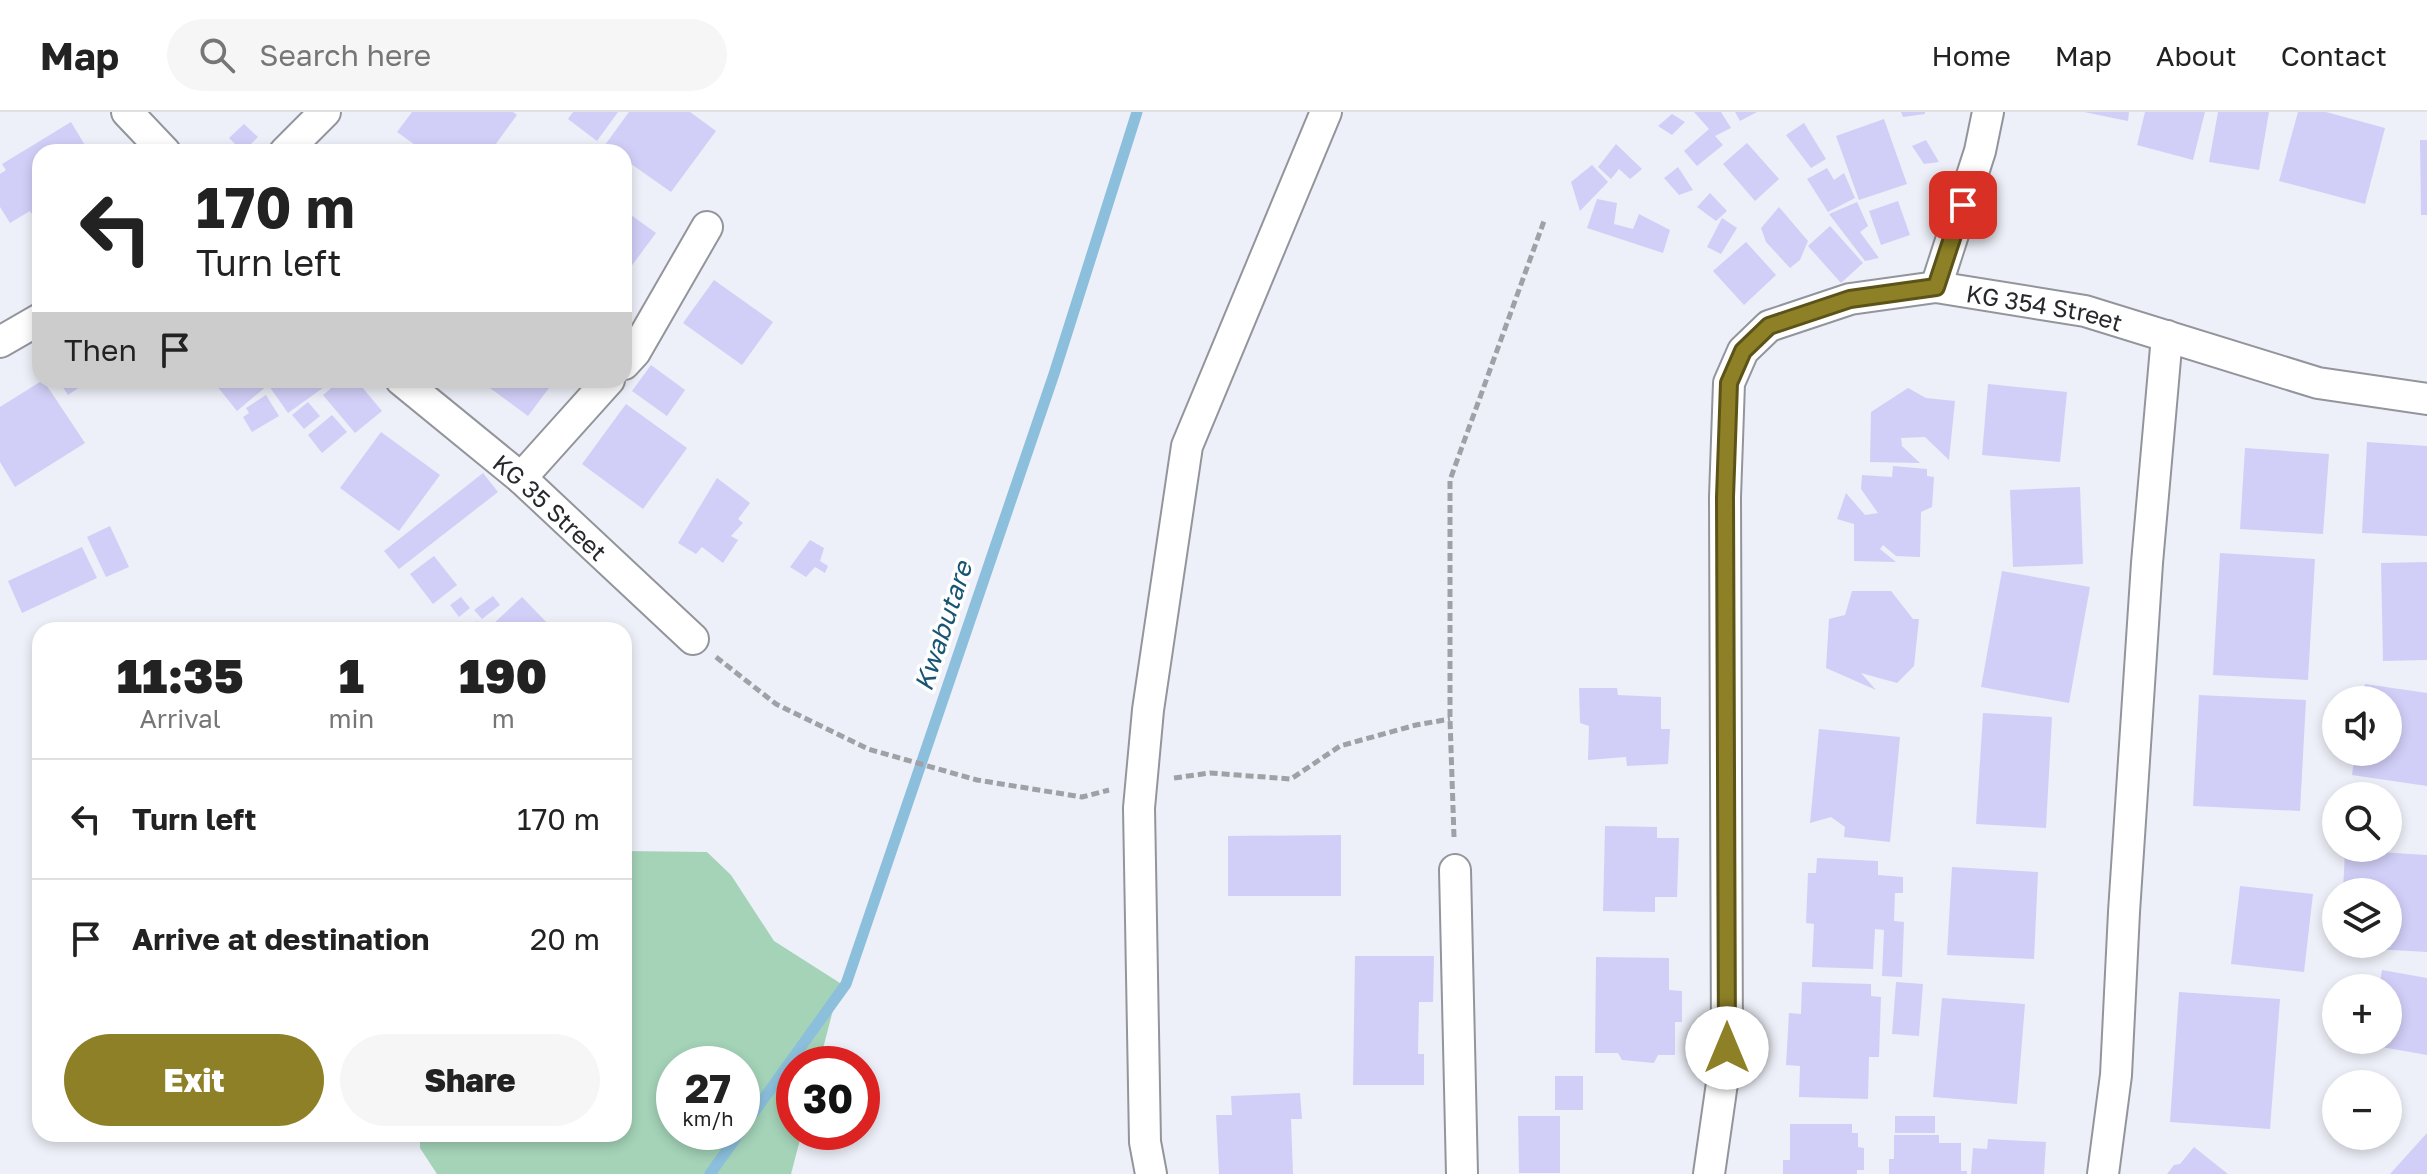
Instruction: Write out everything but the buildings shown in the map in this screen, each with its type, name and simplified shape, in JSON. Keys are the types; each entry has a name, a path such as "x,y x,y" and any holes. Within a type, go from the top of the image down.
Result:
{"street":[{"path":"127,112 157,144"},
{"path":"293,144 325,112"},
{"path":"1151,1174 1145,1142 1139,808 1148,710 1187,446 1326,112"},
{"path":"1936,287 1980,151 1988,112"},
{"path":"632,355 707,227"},
{"name":"KG 354 Street","path":"1709,1174 1727,1048 1725,497 1729,383 1743,351 1769,326 1850,299 1936,287 2085,311 2318,383 2427,399"},
{"path":"0,342 32,324"},
{"path":"2103,1174 2116,1075 2144,595 2167,336"},
{"name":"KG 35 Street","path":"411,388 521,478 693,639"},
{"path":"521,478 602,388"},
{"path":"1455,870 1462,1174"}],"path":[{"path":"1455,870 1450,719 1450,480 1544,221"},
{"path":"693,639 776,704 868,749 977,780 1082,797 1141,783 1210,773 1291,779 1340,746 1450,719"}],"green space":[{"path":"632,851 707,852 731,875 774,941 840,983 824,1046 776,1046 776,1150 797,1150 791,1174 437,1174 420,1148 420,1142 632,1142"}],"waterway":[{"name":"Kwabutare","path":"760,1104 846,984 1054,374 1137,112"},
{"name":"Kwabutare","path":"710,1174 727,1150"}],"route":[{"path":"1727,1048 1725,497 1729,383 1743,351 1769,326 1850,299 1936,287 1963,205"}]}
